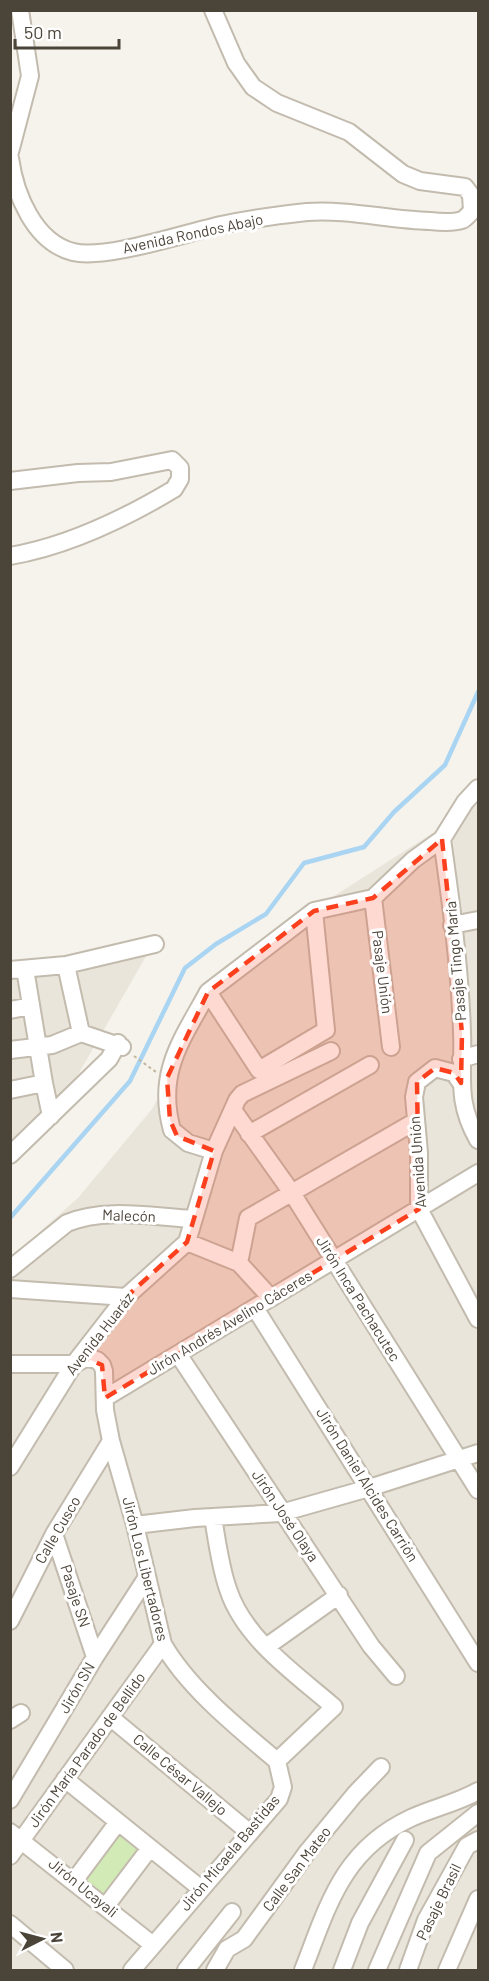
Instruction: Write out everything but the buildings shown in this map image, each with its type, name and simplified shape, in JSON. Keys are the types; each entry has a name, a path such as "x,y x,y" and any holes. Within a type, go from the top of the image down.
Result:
{"street":[{"path":"10,152 30,76 20,10"},
{"name":"Avenida Rondos Abajo","path":"10,158 14,181 26,208 37,225 56,244 74,252 108,252 224,224 307,212 339,211 442,222 462,220 472,211 471,195 465,187 420,181 403,174 349,132 277,103 253,87 236,63 213,10"},
{"path":"10,481 78,472 111,472 163,460 172,460 180,468 180,479 174,489 122,517 81,535 30,553 10,556"},
{"path":"214,1151 188,1143 172,1130 167,1078 175,1055 208,992 314,911 373,898 413,860 442,839 465,802 478,788"},
{"name":"Pasaje Tingo María","path":"442,839 462,1033 461,1083 467,1120 478,1140"},
{"name":"Pasaje Unión","path":"373,898 391,1047"},
{"path":"208,992 259,1070 326,1030 314,911"},
{"path":"452,925 478,920"},
{"path":"51,1116 36,1048 31,1006 17,969 66,965 155,944"},
{"path":"66,965 81,1033"},
{"path":"10,1010 31,1006"},
{"path":"10,1050 36,1048 81,1033 120,1045 109,1059 10,1155"},
{"path":"272,1298 239,1263 187,1242 214,1151 242,1094 331,1051"},
{"path":"461,1059 478,1054"},
{"path":"249,1134 370,1065"},
{"name":"Avenida Unión","path":"461,1083 454,1073 435,1068 417,1082 414,1097 419,1153 419,1209 478,1319"},
{"path":"10,1090 44,1083"},
{"name":"Jirón Inca Pachacutec","path":"233,1110 292,1193 478,1490"},
{"path":"239,1263 248,1218 416,1121"},
{"name":"Jirón Andrés Avelino Cáceres","path":"105,1398 478,1173"},
{"name":"Malecón","path":"10,1269 67,1223 76,1219 97,1214 193,1219"},
{"name":"Avenida Huaráz","path":"10,1467 18,1442 126,1297 187,1242"},
{"path":"10,1289 126,1297"},
{"name":"Jirón Daniel Alcides Carrión","path":"255,1308 478,1663"},
{"name":"Jirón José Olaya","path":"178,1354 371,1646 396,1676"},
{"name":"Jirón Los Libertadores","path":"74,1365 86,1358 102,1365 111,1441 135,1525 163,1644 173,1661 236,1726 277,1761"},
{"path":"10,1364 74,1365"},
{"name":"Calle Cusco","path":"10,1621 54,1534 111,1441"},
{"path":"135,1525 281,1513 478,1453"},
{"path":"213,1518 228,1591 241,1617 266,1647 334,1707 277,1761"},
{"name":"Pasaje SN","path":"54,1534 95,1657"},
{"name":"Jirón SN","path":"10,1800 95,1657 147,1577"},
{"path":"266,1647 339,1595"},
{"name":"Jirón María Parado de Bellido","path":"10,1856 16,1836 65,1779 163,1644"},
{"name":"Calle César Vallejo","path":"110,1717 250,1833"},
{"name":"Jirón Micaela Bastidas","path":"132,1971 200,1887 279,1799 283,1787 277,1761"},
{"name":"Calle San Mateo","path":"215,1971 227,1949 244,1939 308,1851 355,1794 381,1767"},
{"path":"65,1779 200,1887"},
{"path":"303,1971 334,1889 357,1857 408,1819 436,1807 465,1799 478,1791"},
{"path":"377,1971 429,1853 478,1813"},
{"path":"74,1881 118,1822"},
{"name":"Jirón Ucayali","path":"16,1836 153,1946"},
{"path":"342,1971 360,1923 405,1840"},
{"name":"Pasaje Brasil","path":"408,1971 426,1920 467,1846 478,1840"},
{"path":"106,1906 150,1848"},
{"path":"447,1971 478,1899"},
{"path":"186,1971 232,1912"},
{"path":"10,1924 65,1971"}],"path":[{"path":"120,1045 162,1077"}],"highlighted area":[{"path":"442,839 462,1033 461,1083 454,1073 435,1068 417,1082 419,1209 105,1398 102,1365 86,1358 74,1364 126,1297 187,1242 214,1151 177,1136 170,1120 167,1078 208,992 314,911 373,898"}],"shaded area":[{"path":"478,804 478,1970 11,1970 10,1258 78,1198 152,1109 216,993 317,907"},
{"path":"149,951 67,1094 11,1149 11,972"}],"green space":[{"path":"119,1829 145,1849 104,1901 79,1880"}],"waterway":[{"path":"10,1218 130,1081 185,968 216,944 266,914 304,863 364,847 394,812 445,765 478,692"}]}
